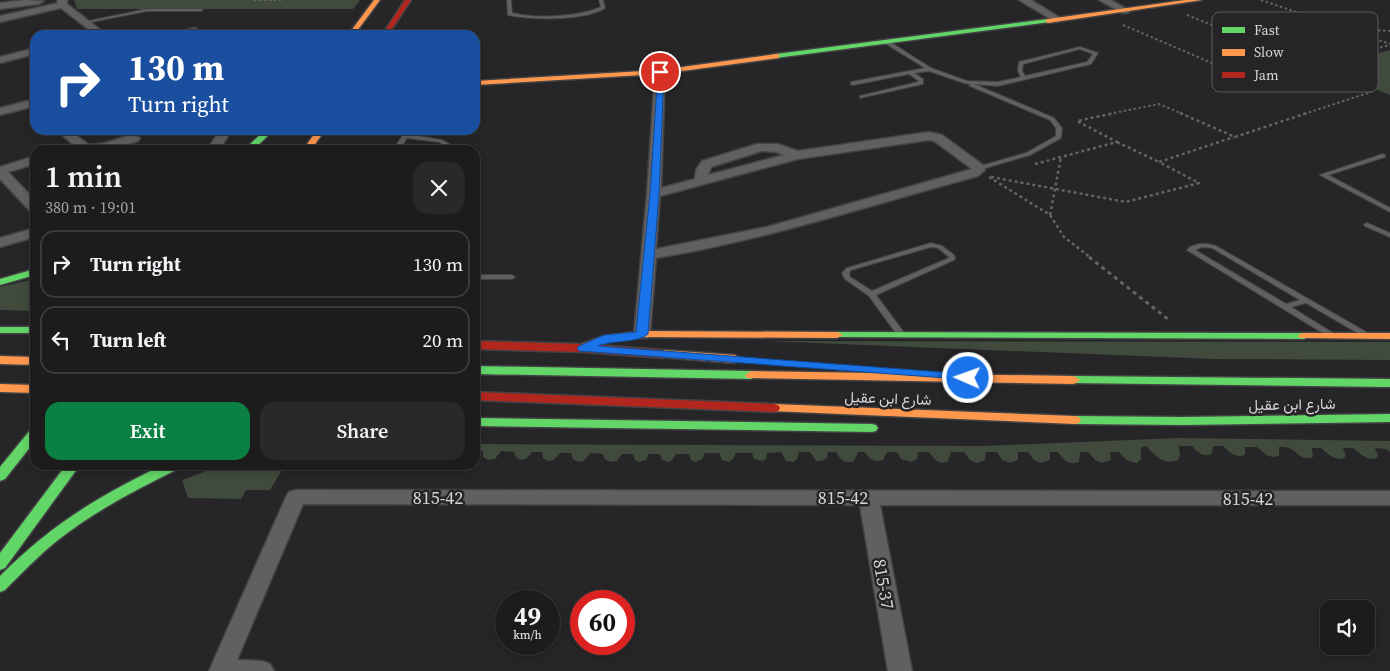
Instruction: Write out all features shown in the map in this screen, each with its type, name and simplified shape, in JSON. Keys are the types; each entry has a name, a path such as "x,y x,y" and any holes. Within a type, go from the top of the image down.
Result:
{"main road":[{"path":"355,30 377,0"},
{"path":"388,30 408,0"},
{"path":"480,83 660,72 886,40 1125,11 1199,0"},
{"path":"254,145 264,135"},
{"path":"268,145 276,135"},
{"path":"0,282 30,273"},
{"path":"0,330 30,330"},
{"path":"583,348 604,339 642,334 1390,336"},
{"path":"480,345 583,348 751,360"},
{"path":"0,360 30,361"},
{"path":"800,364 949,377"},
{"name":"شارع ابن عقيل","path":"480,370 1179,382 1390,383"},
{"path":"0,388 30,389"},
{"name":"شارع ابن عقيل","path":"480,396 567,398 1114,421 1390,418"},
{"path":"938,426 1114,421"},
{"path":"480,422 880,428"},
{"path":"0,476 30,438"},
{"path":"0,564 69,470"},
{"path":"0,586 53,537 98,505 163,470"}],"street":[{"path":"0,6 48,0"},
{"path":"1024,0 1057,19"},
{"path":"1104,0 1125,11"},
{"path":"0,19 63,2 95,30"},
{"path":"0,60 30,52"},
{"path":"642,334 654,194 660,72"},
{"path":"0,112 30,103"},
{"path":"68,135 79,145"},
{"path":"654,194 797,155 929,136 938,138 984,172"},
{"path":"109,145 134,138"},
{"path":"30,162 0,171 30,203"},
{"path":"648,255 690,250 738,239 839,212 909,189 973,174 979,170 984,172"},
{"path":"0,243 30,234"},
{"name":"815-42","path":"221,670 296,497 1390,498"},
{"name":"815-37","path":"869,497 900,671"},
{"path":"221,670 262,671"}],"lane":[{"path":"509,0 510,14 523,18 590,14 604,8 601,0"},
{"path":"86,22 147,10 201,10"},
{"path":"886,40 929,69 966,82 1052,119 1059,128 1059,137 1028,154 984,172"},
{"path":"966,82 998,84 1024,78 1089,63 1096,53 1080,48 1021,63 1020,71 1024,78"},
{"path":"853,84 929,69"},
{"path":"862,97 921,83 921,80 910,73"},
{"path":"399,145 405,136 440,141 448,145"},
{"path":"1383,156 1323,175 1390,210"},
{"path":"1367,225 1390,235"},
{"path":"872,294 944,263 952,259 952,256 940,247 931,245 849,269 846,273 847,278 872,294 901,334"},
{"path":"1335,336 1190,250 1205,245 1214,247 1370,336"},
{"path":"480,277 512,277"},
{"path":"1285,307 1306,300"}],"path":[{"path":"254,0 281,0"},
{"path":"1261,0 1295,12"},
{"path":"1164,6 1212,25"},
{"path":"1099,14 1212,63"},
{"path":"1390,30 1390,35"},
{"path":"1378,41 1390,45"},
{"path":"1159,162 1371,92"},
{"path":"984,172 1055,189 1126,202 1199,182 1077,121 1159,104 1235,137"},
{"path":"1034,164 1118,142"},
{"path":"1050,215 1062,157"},
{"path":"984,172 998,174"},
{"path":"984,172 1050,215 1064,237 1098,266 1165,316 1186,336"}],"green space":[{"path":"74,0 360,0 353,9 77,9"},
{"path":"1390,50 1390,95 1378,90 1378,53"},
{"path":"30,280 30,311 0,310 0,287"},
{"path":"766,341 1390,342 1390,360 1214,359"},
{"path":"1177,438 1390,441 1390,452 1386,449 1375,448 1378,456 1375,459 1371,459 1363,456 1353,448 1343,448 1346,456 1339,459 1321,448 1312,448 1313,457 1306,458 1285,447 1279,447 1279,456 1272,457 1257,447 1245,447 1245,455 1238,456 1230,453 1223,446 1213,446 1212,454 1206,455 1201,454 1192,446 1179,446 1180,456 1178,460 1168,462 1160,459 1146,446 1141,448 1141,459 1137,463 1126,460 1119,452 1110,452 1111,460 1102,463 1095,460 1088,452 1080,452 1079,462 1072,463 1064,459 1058,452 1050,452 1050,460 1041,463 1034,460 1028,452 1018,452 1018,460 1010,463 1002,460 997,452 986,452 985,460 977,463 970,460 964,452 951,452 948,461 942,463 929,452 918,452 917,459 912,462 901,459 897,452 887,452 883,460 874,461 865,452 858,452 854,461 848,462 841,459 836,452 828,452 827,458 822,461 816,461 810,452 799,452 797,459 793,462 786,461 781,452 767,453 766,459 762,461 754,459 752,453 736,453 729,462 722,460 719,453 705,453 702,459 695,462 691,460 689,454 676,454 669,462 662,460 660,454 649,454 646,460 639,462 635,460 633,454 622,454 617,461 610,462 605,459 603,454 590,453 584,461 578,462 573,459 571,453 560,453 554,460 548,461 543,458 542,452 532,452 527,458 521,460 516,457 514,452 501,451 495,459 488,460 483,457 483,451 480,451 480,444 984,446"},
{"path":"209,470 282,470 270,490 246,490 241,499 188,498 182,480"}],"traffic: fast":[{"path":"776,56 1048,21"},
{"path":"254,145 264,135"},
{"path":"0,282 30,273"},
{"path":"0,330 30,330"},
{"path":"837,335 1304,336"},
{"path":"480,370 751,375"},
{"path":"1074,380 1390,383"},
{"path":"1075,420 1183,421 1390,418"},
{"path":"480,422 872,428"},
{"path":"0,476 30,438"},
{"path":"0,564 69,470"},
{"path":"0,586 39,548 67,525 112,497 164,470"}],"traffic: slow":[{"path":"355,30 377,0"},
{"path":"1048,21 1199,0"},
{"path":"480,83 660,72 776,56"},
{"path":"310,145 318,135"},
{"path":"583,348 604,339 642,334 837,335"},
{"path":"1304,336 1390,336"},
{"path":"663,354 735,359"},
{"path":"0,360 30,361"},
{"path":"751,375 1074,380"},
{"path":"0,388 30,389"},
{"path":"774,408 1075,420"}],"traffic: jam":[{"path":"388,30 408,0"},
{"path":"480,345 583,348 663,354"},
{"path":"480,396 774,408"}],"route":[{"path":"660,72 654,194 642,334 604,339 583,348 770,361 968,378"}]}
